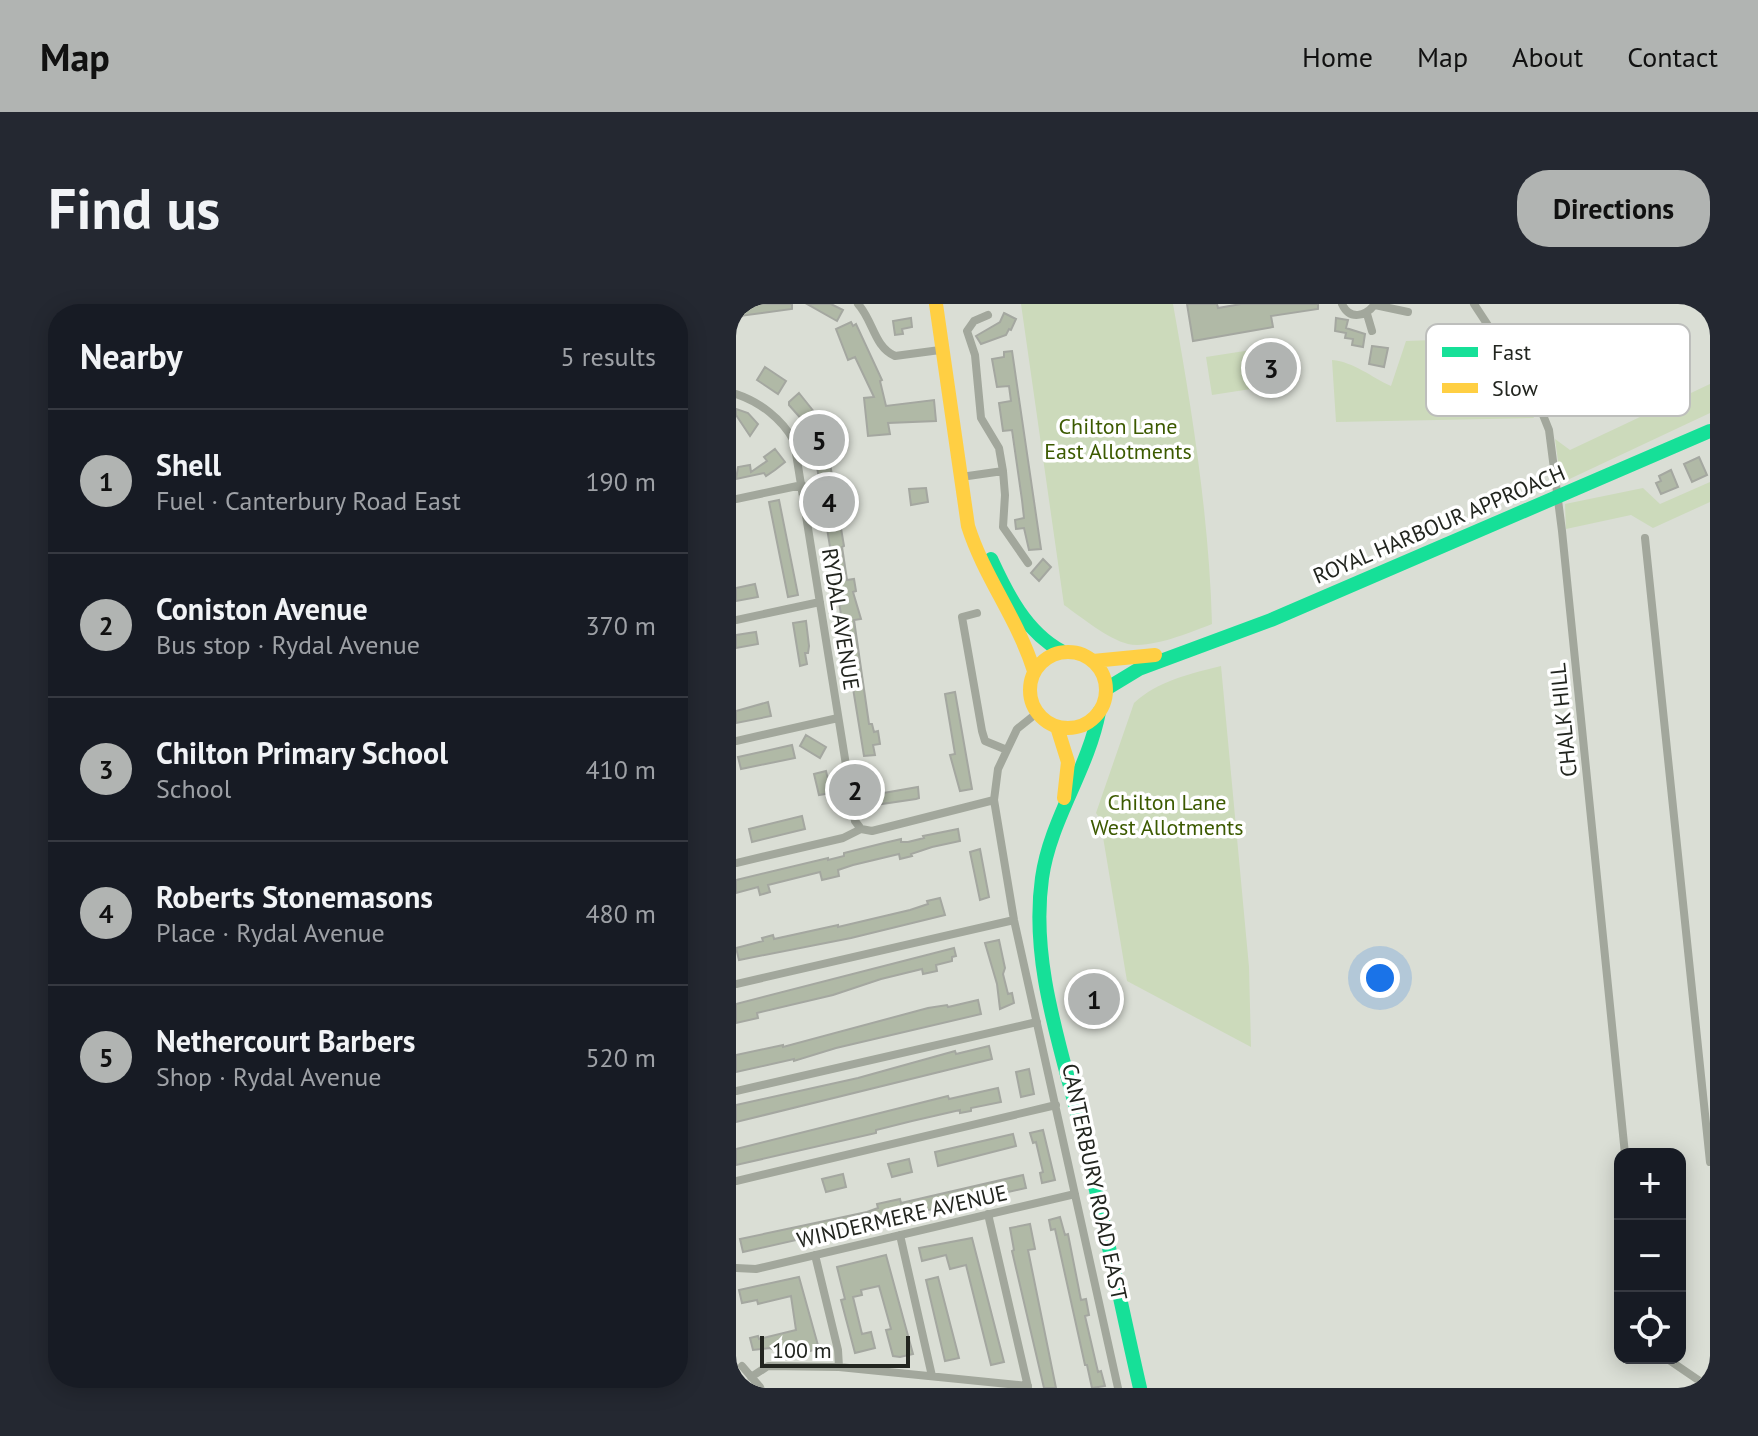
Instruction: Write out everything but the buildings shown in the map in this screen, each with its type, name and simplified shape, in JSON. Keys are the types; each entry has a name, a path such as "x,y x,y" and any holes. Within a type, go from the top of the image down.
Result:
{"main road":[{"path":"936,304 964,513 983,566 1028,647 1034,671"},
{"name":"ROYAL HARBOUR APPROACH","path":"1106,689 1125,675 1271,620 1710,431"},
{"path":"962,482 993,564 1024,618 1049,647 1079,653 1093,661 1103,673 1106,689 1099,712 1085,724 1067,728 1046,722 1037,713 1029,692 1034,671 1041,662 1061,651"},
{"name":"ROYAL HARBOUR APPROACH","path":"1093,661 1182,651"},
{"name":"CANTERBURY ROAD EAST","path":"1099,712 1096,737 1081,778 1050,841 1042,877 1039,915 1043,960 1140,1388"},
{"name":"CANTERBURY ROAD EAST","path":"1057,727 1067,746 1070,766 1060,818"}],"street":[{"path":"858,304 889,354 895,356 940,350"},
{"path":"1342,304 1351,314 1367,314 1375,305 1408,312"},
{"name":"CHALK HILL","path":"1474,304 1487,324"},
{"path":"1367,314 1372,331"},
{"path":"988,315 974,321 967,331 975,355 981,418 999,448 1005,495 1003,527 1028,563"},
{"name":"RYDAL AVENUE","path":"736,394 764,408 790,435 802,485 855,821 861,829"},
{"name":"CHALK HILL","path":"1543,416 1549,430 1562,531 1624,1148"},
{"path":"962,482 1003,471"},
{"path":"736,499 802,485"},
{"path":"1645,538 1710,1162"},
{"path":"736,620 820,602"},
{"path":"977,613 962,617 982,731 985,741 1007,750"},
{"name":"CANTERBURY ROAD EAST","path":"1037,713 1017,729 998,769 994,800 1014,920 1118,1388"},
{"path":"736,741 838,718"},
{"path":"736,863 843,838 861,829 872,831 994,800"},
{"path":"736,984 1014,920"},
{"path":"736,1091 1037,1022"},
{"path":"736,1181 1056,1105"},
{"name":"WINDERMERE AVENUE","path":"736,1268 756,1269 1075,1194"},
{"path":"751,1377 768,1366 839,1367 1028,1387 988,1214"},
{"path":"900,1235 932,1376"},
{"path":"815,1255 838,1350 839,1367"},
{"path":"1675,1364 1710,1388"},
{"path":"742,1366 760,1387"}],"green space":[{"name":"Chilton Lane East Allotments","path":"1021,304 1173,304 1198,463 1212,624 1159,642 1128,644 1103,633 1064,605"},
{"path":"1426,340 1426,416 1534,418 1336,422 1332,360 1355,367 1391,386 1406,341"},
{"path":"1284,345 1290,383 1212,395 1206,357"},
{"path":"1710,384 1710,413 1561,483 1555,439 1570,450 1642,416 1690,416 1690,393"},
{"path":"1710,482 1710,502 1653,528 1631,515 1566,529 1565,504 1643,488 1660,504"},
{"name":"Chilton Lane West Allotments","path":"1221,666 1249,967 1251,1047 1127,981 1100,819 1096,813 1134,703 1164,684"}],"traffic: fast":[{"path":"1106,689 1139,669 1271,620 1710,431"},
{"path":"991,559 1028,623 1061,651"},
{"path":"1099,712 1087,754 1046,857 1039,910 1040,941 1050,1004 1097,1193 1140,1388"}],"traffic: slow":[{"path":"936,304 968,526 1034,671"},
{"path":"1061,652 1075,652 1089,658 1100,669 1106,690 1104,705 1095,717 1083,726 1061,728 1047,722 1036,711 1030,697 1030,683 1036,669 1047,658 1061,652"},
{"path":"1093,661 1155,655"},
{"path":"1057,727 1068,762 1064,798"}],"place":[{"name":"Chilton Primary School","path":"1271,368"},
{"name":"Nethercourt Barbers","path":"819,440"},
{"name":"Roberts Stonemasons","path":"829,502"},
{"name":"Coniston Avenue","path":"855,790"},
{"name":"Shell","path":"1094,999"}]}
